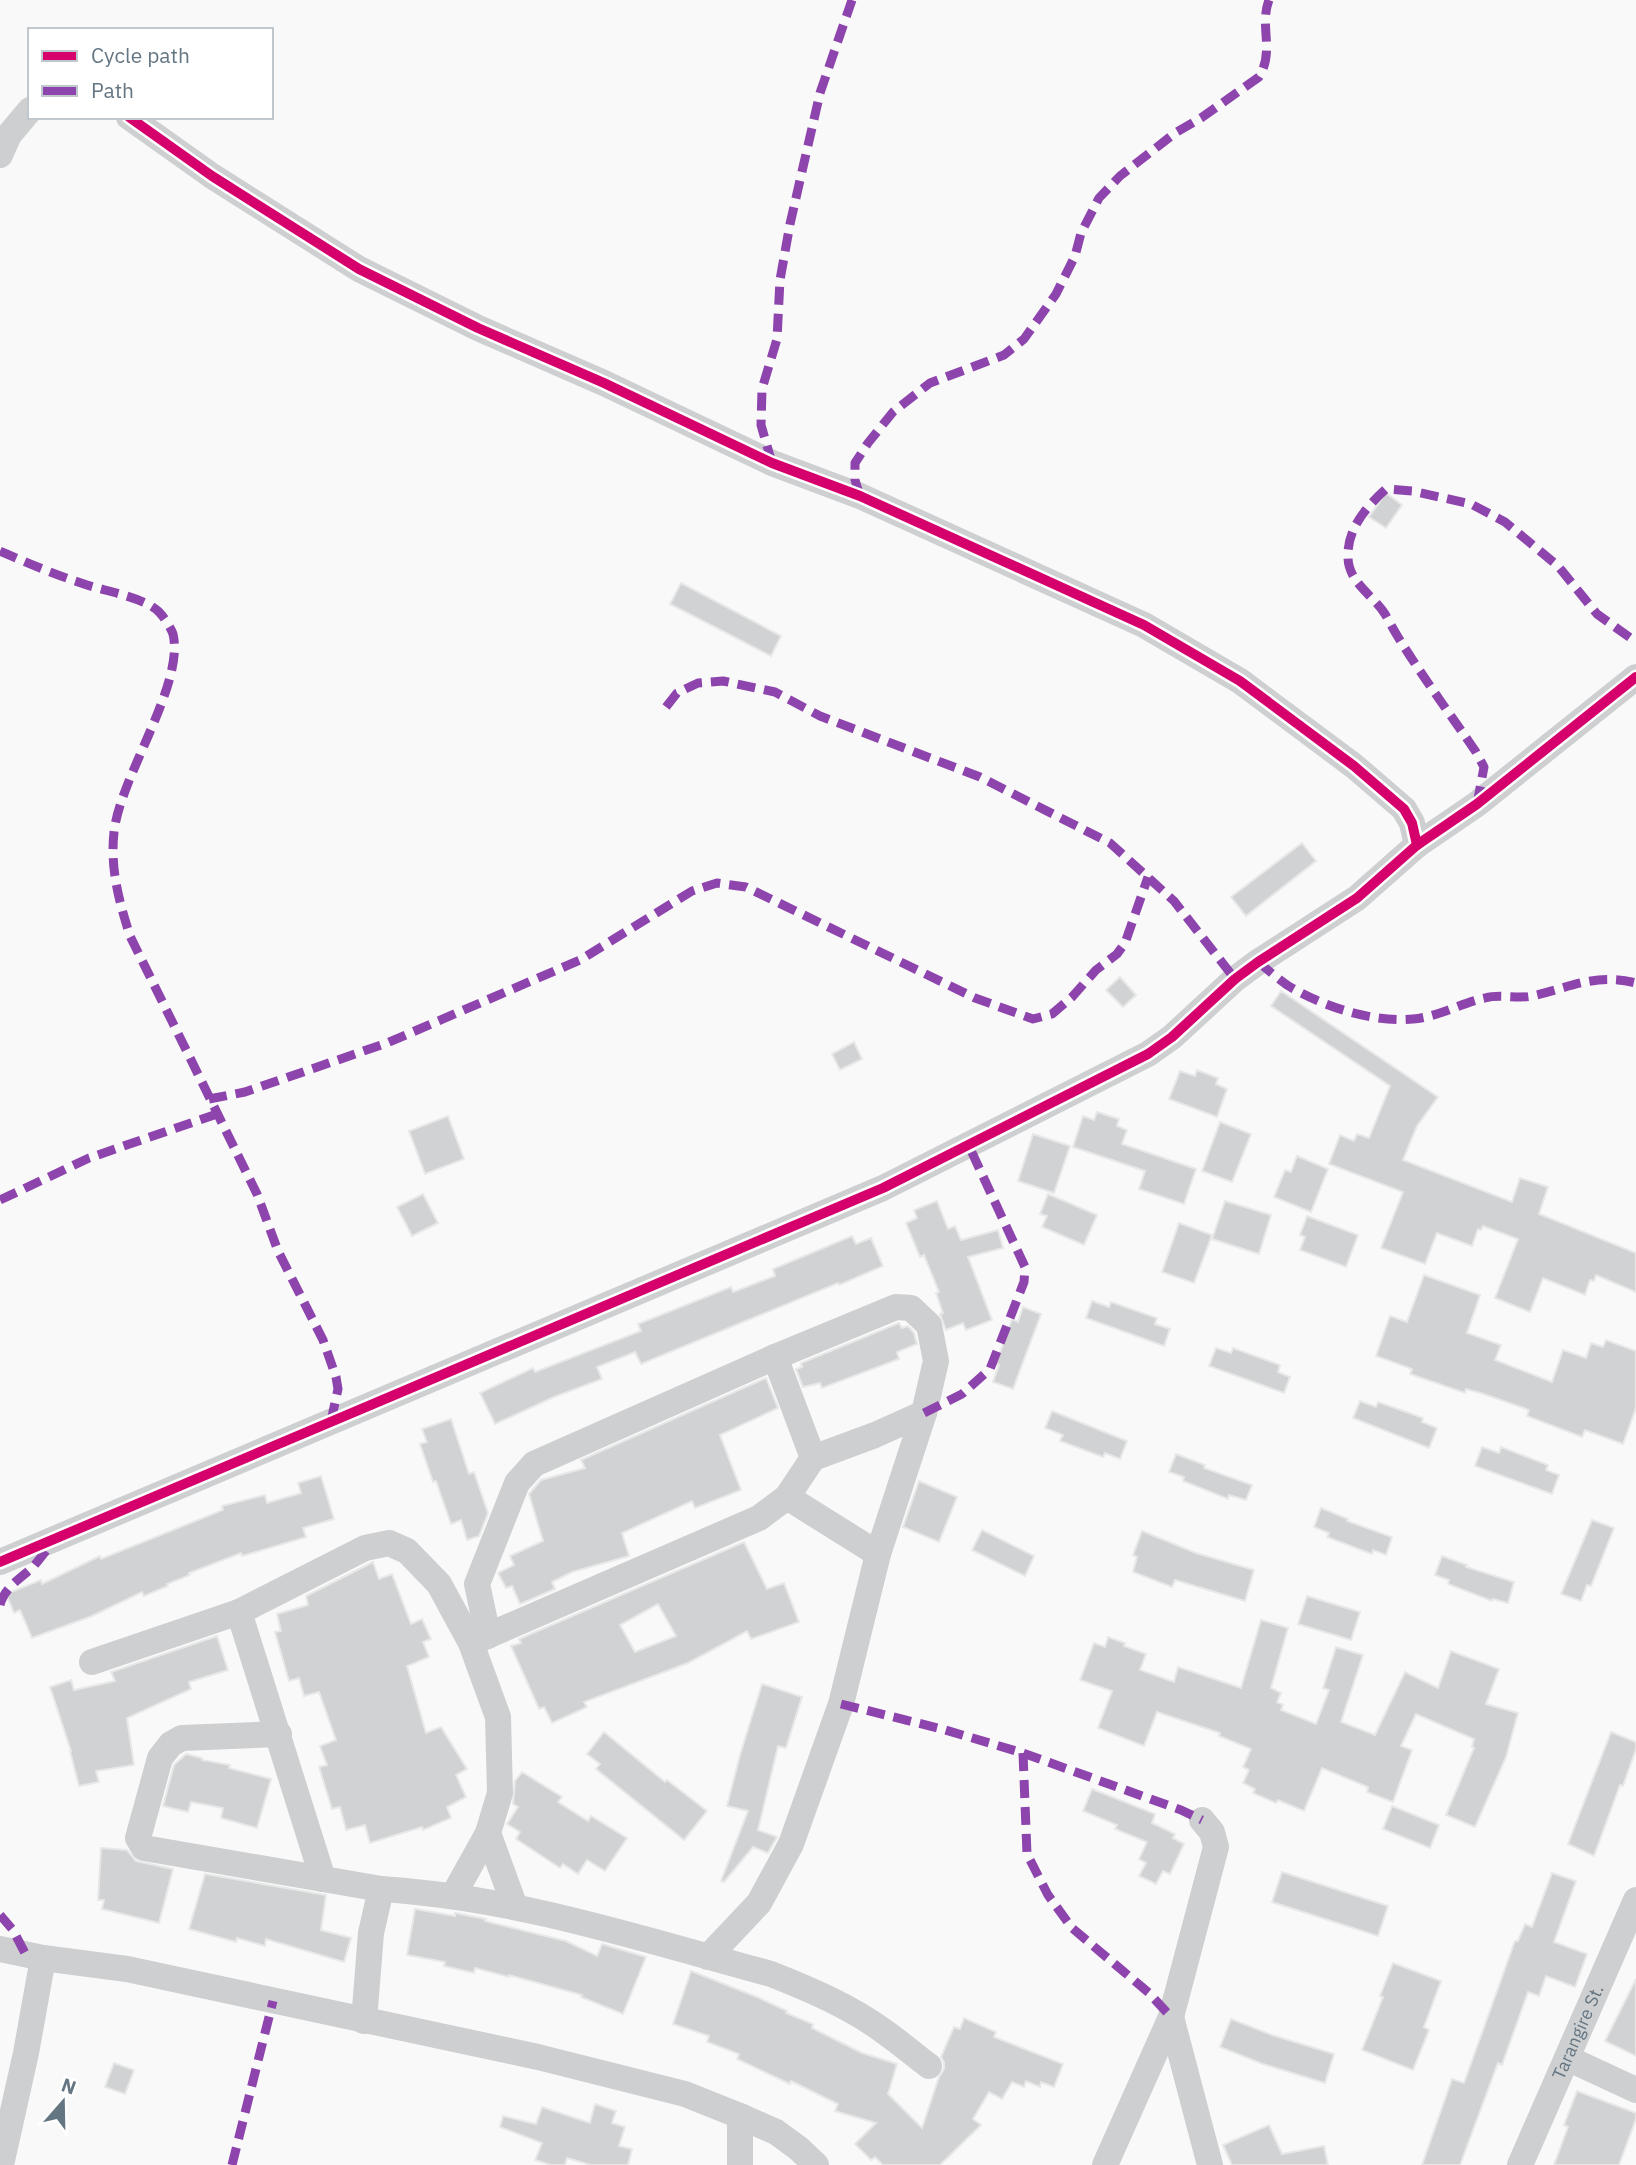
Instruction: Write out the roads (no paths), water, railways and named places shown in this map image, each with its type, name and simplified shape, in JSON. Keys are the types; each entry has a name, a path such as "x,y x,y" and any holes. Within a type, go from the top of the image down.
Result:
{"street":[{"path":"0,155 9,135 28,112"},
{"path":"132,119 212,176 359,269 478,328 604,383 772,463 860,496 1144,625 1240,681 1353,766 1404,808 1412,822 1417,845"},
{"path":"0,1562 883,1188 1136,1060 1172,1037 1235,979 1258,962 1357,898 1417,845 1477,804 1636,677"},
{"path":"453,1896 488,1833 500,1793 498,1717 479,1639 477,1584 517,1483 534,1464 775,1357 896,1307 911,1308 929,1325 936,1362 924,1413 878,1554 841,1704 791,1844 760,1903 708,1957"},
{"path":"775,1357 813,1458"},
{"path":"479,1639 759,1518 787,1497 813,1458 924,1413"},
{"path":"787,1497 878,1554"},
{"path":"92,1662 239,1612 365,1548 389,1544 407,1551 439,1584 479,1639"},
{"path":"239,1612 323,1879"},
{"path":"279,1734 182,1738 171,1744 160,1758 138,1838 144,1848 380,1889 453,1896 541,1912 771,1974 798,1984 880,2028 929,2066"},
{"path":"1105,2165 1171,2017 1216,1847 1212,1832 1202,1820"},
{"path":"488,1833 515,1907"},
{"path":"364,2021 371,1933 380,1889"},
{"name":"Tarangire St.","path":"1520,2165 1636,1900"},
{"path":"0,1949 43,1958 127,1969 551,2060 685,2094 776,2132 816,2165"},
{"path":"1,2165 26,2053 43,1958"},
{"path":"1171,2017 1210,2165"},
{"path":"1567,2058 1636,2090"},
{"path":"740,2116 740,2165"}]}
